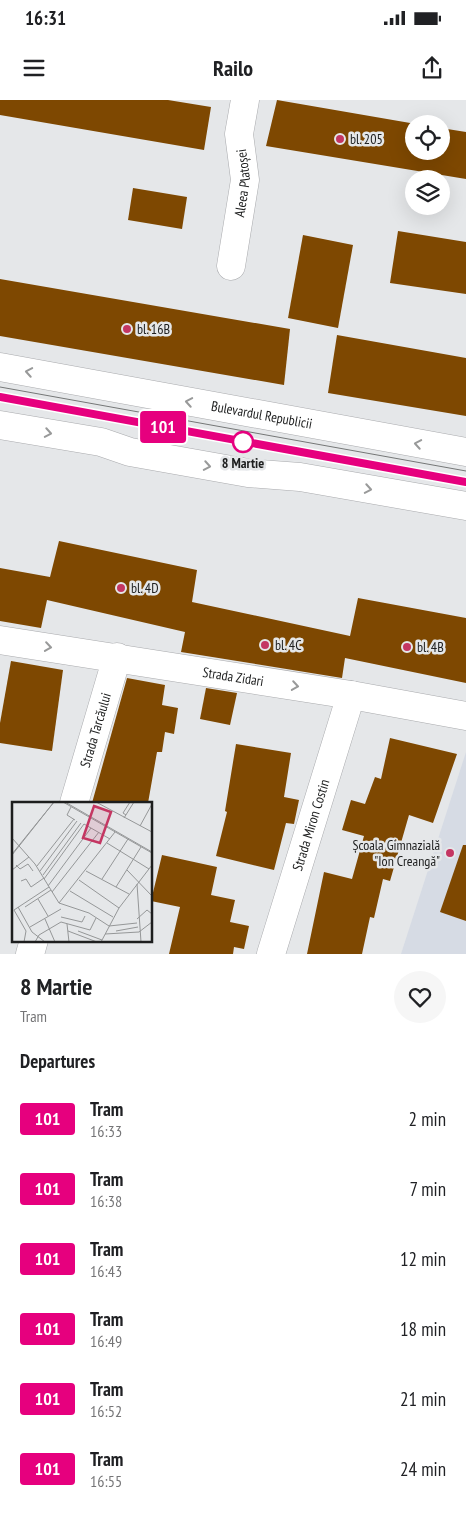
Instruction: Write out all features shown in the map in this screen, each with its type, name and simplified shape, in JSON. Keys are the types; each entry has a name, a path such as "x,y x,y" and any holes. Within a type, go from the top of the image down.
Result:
{"street":[{"name":"Aleea Platoșei","path":"231,266 245,180 238,134 245,100"},
{"name":"Bulevardul Republicii","path":"0,367 466,452"},
{"path":"0,425 101,442 130,452 248,473 300,477 466,506"},
{"name":"Strada Zidari","path":"0,640 117,657 466,716"},
{"name":"Strada Tarcăului","path":"74,802 117,657"},
{"name":"Strada Miron Costin","path":"271,954 350,695"}],"shaded area":[{"name":"Școala Gimnazială \"Ion Creangă\"","path":"466,752 466,954 401,954"}],"building":[{"path":"0,100 168,100 211,107 204,150 0,115"},
{"name":"bl. 205","path":"277,100 405,122 405,160 450,160 450,129 466,132 466,179 450,176 450,170 411,170 266,146"},
{"path":"133,188 187,197 182,229 128,220"},
{"path":"398,231 466,242 466,294 390,283"},
{"path":"303,235 353,245 338,328 288,318"},
{"path":"0,279 290,329 284,385 0,336"},
{"path":"337,335 466,358 466,416 328,393"},
{"path":"59,541 197,570 192,602 350,636 358,598 466,618 466,683 345,658 342,678 181,652 185,632 47,600 41,628 0,621 0,568 50,577"},
{"path":"11,661 63,670 52,751 0,743 0,723"},
{"path":"127,678 165,685 162,705 178,708 174,734 165,732 162,752 157,752 148,802 92,802"},
{"path":"206,688 237,693 230,725 200,719"},
{"path":"390,738 457,754 433,823 409,815 390,881 383,879 374,918 370,917 362,954 307,954 324,872 352,879 364,836 342,830 351,800 365,804 375,777 381,779"},
{"path":"236,744 291,753 284,797 299,800 294,824 286,823 274,870 216,856 227,812 225,811"},
{"path":"463,845 466,845 466,921 440,912"},
{"path":"162,855 217,867 211,895 235,900 230,922 249,926 244,949 234,947 233,954 169,954 180,907 152,901"}],"tram line":[{"path":"0,387 466,471"},
{"path":"0,397 466,482"},
{"name":"101","path":"0,397 466,482"}],"place":[{"name":"bl. 205","path":"340,139"},
{"name":"bl. 16B","path":"127,329"},
{"name":"8 Martie","path":"243,442"},
{"name":"bl. 4D","path":"121,588"},
{"name":"bl. 4C","path":"265,645"},
{"name":"bl. 4B","path":"407,647"},
{"name":"Școala Gimnazială \"Ion Creangă\"","path":"450,853"}]}
